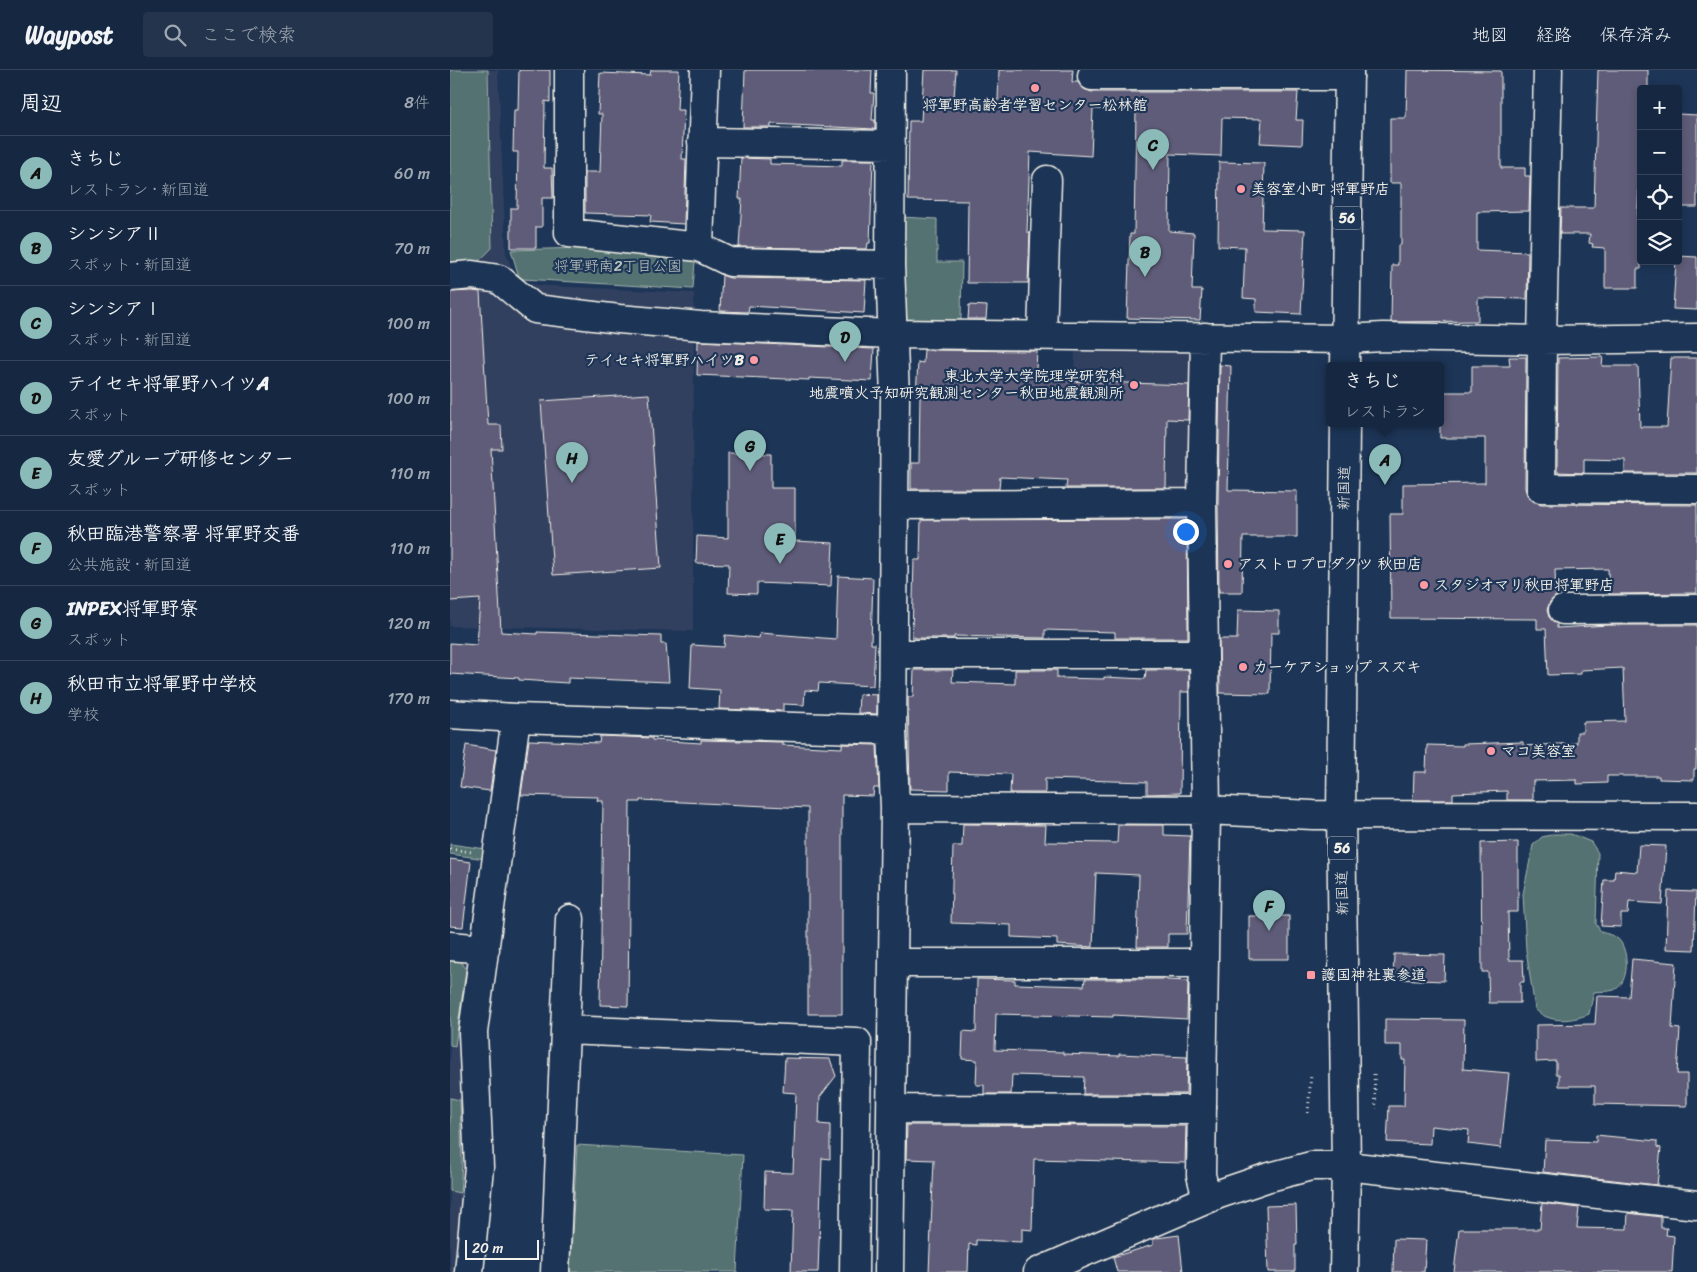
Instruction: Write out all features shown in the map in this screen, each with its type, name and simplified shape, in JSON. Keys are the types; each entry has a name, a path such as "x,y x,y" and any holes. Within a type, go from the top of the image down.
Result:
{"street":[{"path":"569,70 569,233 699,247 730,262 890,265"},
{"path":"699,247 704,70"},
{"path":"889,1272 895,808 892,730 895,396 890,265 891,70"},
{"path":"1548,70 1541,488 1697,489"},
{"path":"1092,76 1349,73"},
{"name":"56","path":"1345,362 1349,73"},
{"path":"702,142 890,145"},
{"path":"1042,335 1047,180"},
{"path":"450,277 472,275 500,279 535,309 701,326 893,334 1346,339 1383,337 1542,340 1697,338"},
{"path":"1205,337 1202,503 1206,810 1202,1175 1207,1199"},
{"name":"新国道","path":"1344,1272 1346,1166 1341,815 1345,427"},
{"path":"895,505 1202,503"},
{"path":"1563,610 1697,609"},
{"path":"893,654 1204,654"},
{"path":"450,714 516,718 892,730"},
{"path":"469,1272 479,1168 473,1032 516,718"},
{"path":"895,808 1206,810 1313,815 1697,816"},
{"path":"555,1272 570,919"},
{"path":"450,946 485,949"},
{"path":"893,963 1204,963"},
{"path":"565,1030 857,1042 854,1272"},
{"path":"891,1109 1202,1110"},
{"path":"1038,1272 1207,1199 1266,1178 1311,1166 1346,1166 1697,1205"}],"path":[{"path":"450,849 477,852"},
{"path":"1308,1113 1311,1074"},
{"path":"1374,1074 1376,1110"}],"shaded area":[{"path":"450,70 498,70 506,253 517,283 694,293 693,631 450,626"},
{"name":"東北大学大学院理学研究科 地震噴火予知研究観測センター秋田地震観測所","path":"1075,346 1194,348 1192,488 1182,495 1127,494 1128,424 1073,423"},
{"path":"450,953 462,953 472,968 467,1164 456,1272 450,1272"}],"green space":[{"path":"450,70 488,70 492,248 476,264 450,267"},
{"path":"901,217 937,219 937,262 962,262 961,320 905,320"},
{"name":"将軍野南2丁目公園","path":"619,247 695,261 693,289 523,279 519,277 511,250"},
{"path":"1555,834 1571,834 1591,842 1598,853 1596,924 1601,932 1619,940 1625,951 1626,959 1625,974 1619,986 1612,991 1594,992 1589,1014 1561,1020 1547,1017 1535,1009 1526,950 1523,894 1533,845 1542,837"},
{"path":"450,844 486,849 485,859 450,854"},
{"path":"450,954 457,955 466,969 455,1046 450,1045"},
{"path":"450,1098 460,1100 462,1163 460,1193 450,1191"},
{"path":"577,1145 743,1155 737,1272 570,1272"}],"building":[{"path":"519,70 550,70 550,102 545,101 544,168 552,168 553,198 542,198 542,227 536,227 536,248 511,248 511,208 517,208 518,152 513,152 514,110 518,110"},
{"path":"651,70 679,70 677,110 684,110 682,159 686,159 684,224 650,222 651,215 585,213 585,172 600,172 602,114 598,114 600,73 650,75"},
{"path":"745,70 872,70 871,93 874,93 872,120 875,120 875,129 771,124 771,127 743,127"},
{"path":"924,70 956,70 954,98 998,100 999,70 1073,70 1072,82 1078,82 1084,89 1092,92 1298,92 1296,120 1303,120 1302,145 1260,143 1262,119 1222,118 1221,156 1170,154 1169,231 1194,233 1192,290 1202,290 1200,320 1127,318 1130,234 1134,234 1136,111 1093,109 1091,156 1030,152 1027,232 1030,232 1028,283 967,283 968,201 908,200 909,121 921,121"},
{"path":"1407,70 1501,71 1501,168 1525,168 1525,176 1530,176 1529,211 1477,212 1477,250 1528,252 1527,299 1478,298 1478,321 1391,322 1392,265 1398,265 1398,245 1401,245 1401,183 1390,183 1390,118 1406,118"},
{"path":"1598,70 1648,70 1648,85 1637,85 1637,265 1641,265 1641,269 1637,269 1637,288 1605,288 1605,248 1592,247 1593,244 1589,243 1590,234 1560,234 1561,208 1594,208"},
{"path":"1682,114 1697,115 1697,207 1682,207"},
{"path":"741,158 770,159 770,164 842,166 842,160 873,160 870,243 868,243 867,249 739,247 742,199 739,199"},
{"path":"1219,162 1264,163 1262,229 1305,230 1301,314 1256,312 1256,299 1243,298 1245,247 1218,246"},
{"path":"1682,256 1697,257 1697,310 1673,309 1676,265 1682,265"},
{"path":"722,275 730,278 866,280 864,313 749,306 748,312 720,311"},
{"path":"450,292 480,292 488,425 501,425 502,449 491,449 501,632 661,636 661,644 666,644 669,682 568,678 568,683 450,674 450,643 477,645 480,599 450,601"},
{"path":"969,305 987,306 986,319 968,319"},
{"name":"テイセキ将軍野ハイツB","path":"698,341 874,349 872,381 697,375"},
{"path":"924,350 1037,351 1036,370 1067,371 1067,381 1189,385 1188,420 1167,419 1166,488 1066,488 1067,480 1000,477 999,489 911,489 911,463 919,463 920,395 916,395 918,362 923,363"},
{"path":"1509,357 1526,357 1525,488 1527,495 1533,501 1541,504 1697,505 1697,593 1609,594 1608,569 1555,570 1556,596 1550,602 1547,610 1549,617 1557,624 1557,628 1609,625 1697,625 1697,739 1694,780 1659,779 1659,776 1607,776 1607,783 1577,784 1577,780 1533,781 1533,800 1507,800 1507,791 1453,793 1453,800 1413,800 1414,772 1426,772 1427,745 1463,746 1463,744 1523,742 1523,746 1577,743 1577,732 1583,732 1583,722 1625,721 1623,668 1581,670 1581,674 1548,675 1546,629 1537,629 1537,619 1391,618 1390,514 1403,514 1403,484 1485,483 1485,438 1440,438 1440,427 1444,427 1444,392 1472,392 1472,366 1510,366"},
{"path":"1603,357 1602,366 1638,366 1640,427 1667,427 1671,358 1697,358 1697,473 1625,473 1625,460 1584,459 1584,473 1557,472 1558,358"},
{"name":"アストロプロダクツ 秋田店","path":"1220,365 1231,366 1228,490 1297,491 1297,537 1243,537 1242,592 1219,592"},
{"path":"649,394 661,568 553,575 541,401"},
{"path":"728,453 771,454 771,488 795,488 795,541 833,543 831,586 757,583 757,594 728,593 729,564 696,563 697,536 728,538"},
{"path":"1187,519 1188,638 1115,638 1115,632 1045,630 1045,638 912,637 914,560 920,560 921,520"},
{"path":"838,576 873,578 871,644 875,644 873,686 819,683 818,691 805,690 804,705 783,704 783,711 719,709 720,690 690,688 692,645 724,647 725,635 759,638 760,633 836,639"},
{"path":"1238,610 1279,611 1279,633 1271,633 1270,694 1220,693 1219,639 1237,639"},
{"path":"914,670 953,670 952,682 1015,684 1015,670 1057,670 1057,678 1104,679 1104,677 1145,679 1146,670 1189,670 1189,692 1181,692 1180,793 1147,794 1147,782 1045,779 1045,793 1010,793 1011,774 949,772 949,790 910,789 908,697 913,697"},
{"path":"859,694 877,695 877,714 858,713"},
{"path":"600,736 652,738 652,740 701,743 701,740 782,742 782,745 842,748 842,744 877,745 879,788 874,788 873,796 842,795 842,1014 808,1014 808,808 640,800 640,802 630,802 628,1006 600,1005 603,801 597,801 598,797 521,795 529,740 599,743"},
{"path":"466,745 496,750 490,791 460,787"},
{"path":"963,824 1046,825 1045,842 1117,843 1118,825 1164,825 1164,835 1190,836 1187,934 1168,934 1168,947 1137,947 1139,875 1096,873 1093,947 1057,945 1057,939 1011,937 1011,925 951,923 953,846 962,846"},
{"path":"1518,842 1518,912 1508,912 1509,960 1523,960 1524,982 1520,982 1520,1003 1489,1003 1488,972 1482,972 1481,843"},
{"path":"1639,845 1666,846 1662,904 1629,902 1628,914 1621,914 1621,927 1601,926 1604,880 1614,880 1615,870 1637,872"},
{"path":"450,859 471,862 463,927 450,926"},
{"path":"1668,891 1696,892 1694,950 1666,949"},
{"path":"1249,916 1289,916 1289,959 1249,959"},
{"path":"1394,954 1445,955 1444,981 1393,979"},
{"path":"1632,959 1676,963 1672,1028 1680,1029 1677,1074 1687,1074 1687,1106 1595,1104 1595,1086 1559,1086 1559,1074 1556,1074 1556,1061 1536,1062 1536,1025 1595,1024 1597,996 1629,997"},
{"path":"977,979 1015,980 1015,984 1084,986 1085,979 1167,979 1188,981 1187,1019 1113,1015 1113,1017 996,1014 995,1050 1063,1052 1063,1054 1187,1057 1186,1094 1083,1094 1084,1077 1012,1075 1011,1094 984,1094 984,1085 976,1085 977,1060 962,1059 963,1031 976,1032"},
{"path":"1385,1019 1464,1020 1463,1069 1509,1073 1501,1148 1468,1144 1469,1130 1431,1126 1430,1144 1387,1142 1389,1106 1404,1106 1405,1060 1402,1060 1402,1045 1385,1045"},
{"path":"785,1058 830,1059 836,1076 820,1097 819,1124 830,1125 830,1159 822,1158 818,1272 791,1272 793,1210 764,1209 765,1172 793,1173 796,1093 783,1092"},
{"path":"907,1125 1186,1126 1185,1163 1034,1159 1032,1230 1022,1229 1022,1242 976,1240 976,1245 969,1244 968,1272 929,1272 934,1160 906,1159"},
{"path":"1596,1135 1657,1141 1657,1147 1661,1148 1657,1185 1543,1172 1545,1140 1596,1142"},
{"path":"1542,1203 1579,1208 1577,1228 1627,1229 1628,1213 1661,1217 1661,1228 1667,1228 1666,1235 1674,1236 1672,1272 1454,1272 1459,1229 1540,1229"},
{"path":"1296,1205 1297,1245 1295,1245 1295,1272 1268,1272 1266,1206"},
{"path":"1179,1235 1183,1272 1117,1272 1113,1257 1153,1245 1153,1240 1157,1238"},
{"path":"1394,1239 1426,1240 1424,1272 1393,1272"}],"place":[{"name":"将軍野高齢者学習センター松林館","path":"1035,88"},
{"name":"シンシアⅠ","path":"1153,170"},
{"name":"美容室小町 将軍野店","path":"1241,189"},
{"name":"シンシアⅡ","path":"1145,277"},
{"name":"テイセキ将軍野ハイツB","path":"754,360"},
{"name":"テイセキ将軍野ハイツA","path":"845,362"},
{"name":"東北大学大学院理学研究科 地震噴火予知研究観測センター秋田地震観測所","path":"1134,385"},
{"name":"INPEX将軍野寮","path":"750,471"},
{"name":"秋田市立将軍野中学校","path":"572,483"},
{"name":"きちじ","path":"1385,485"},
{"name":"友愛グループ研修センター","path":"780,564"},
{"name":"アストロプロダクツ 秋田店","path":"1228,564"},
{"name":"スタジオマリ秋田将軍野店","path":"1424,585"},
{"name":"カーケアショップ スズキ","path":"1243,667"},
{"name":"マコ美容室","path":"1491,751"},
{"name":"秋田臨港警察署 将軍野交番","path":"1269,931"},
{"name":"護国神社裏参道","path":"1311,975"}]}
